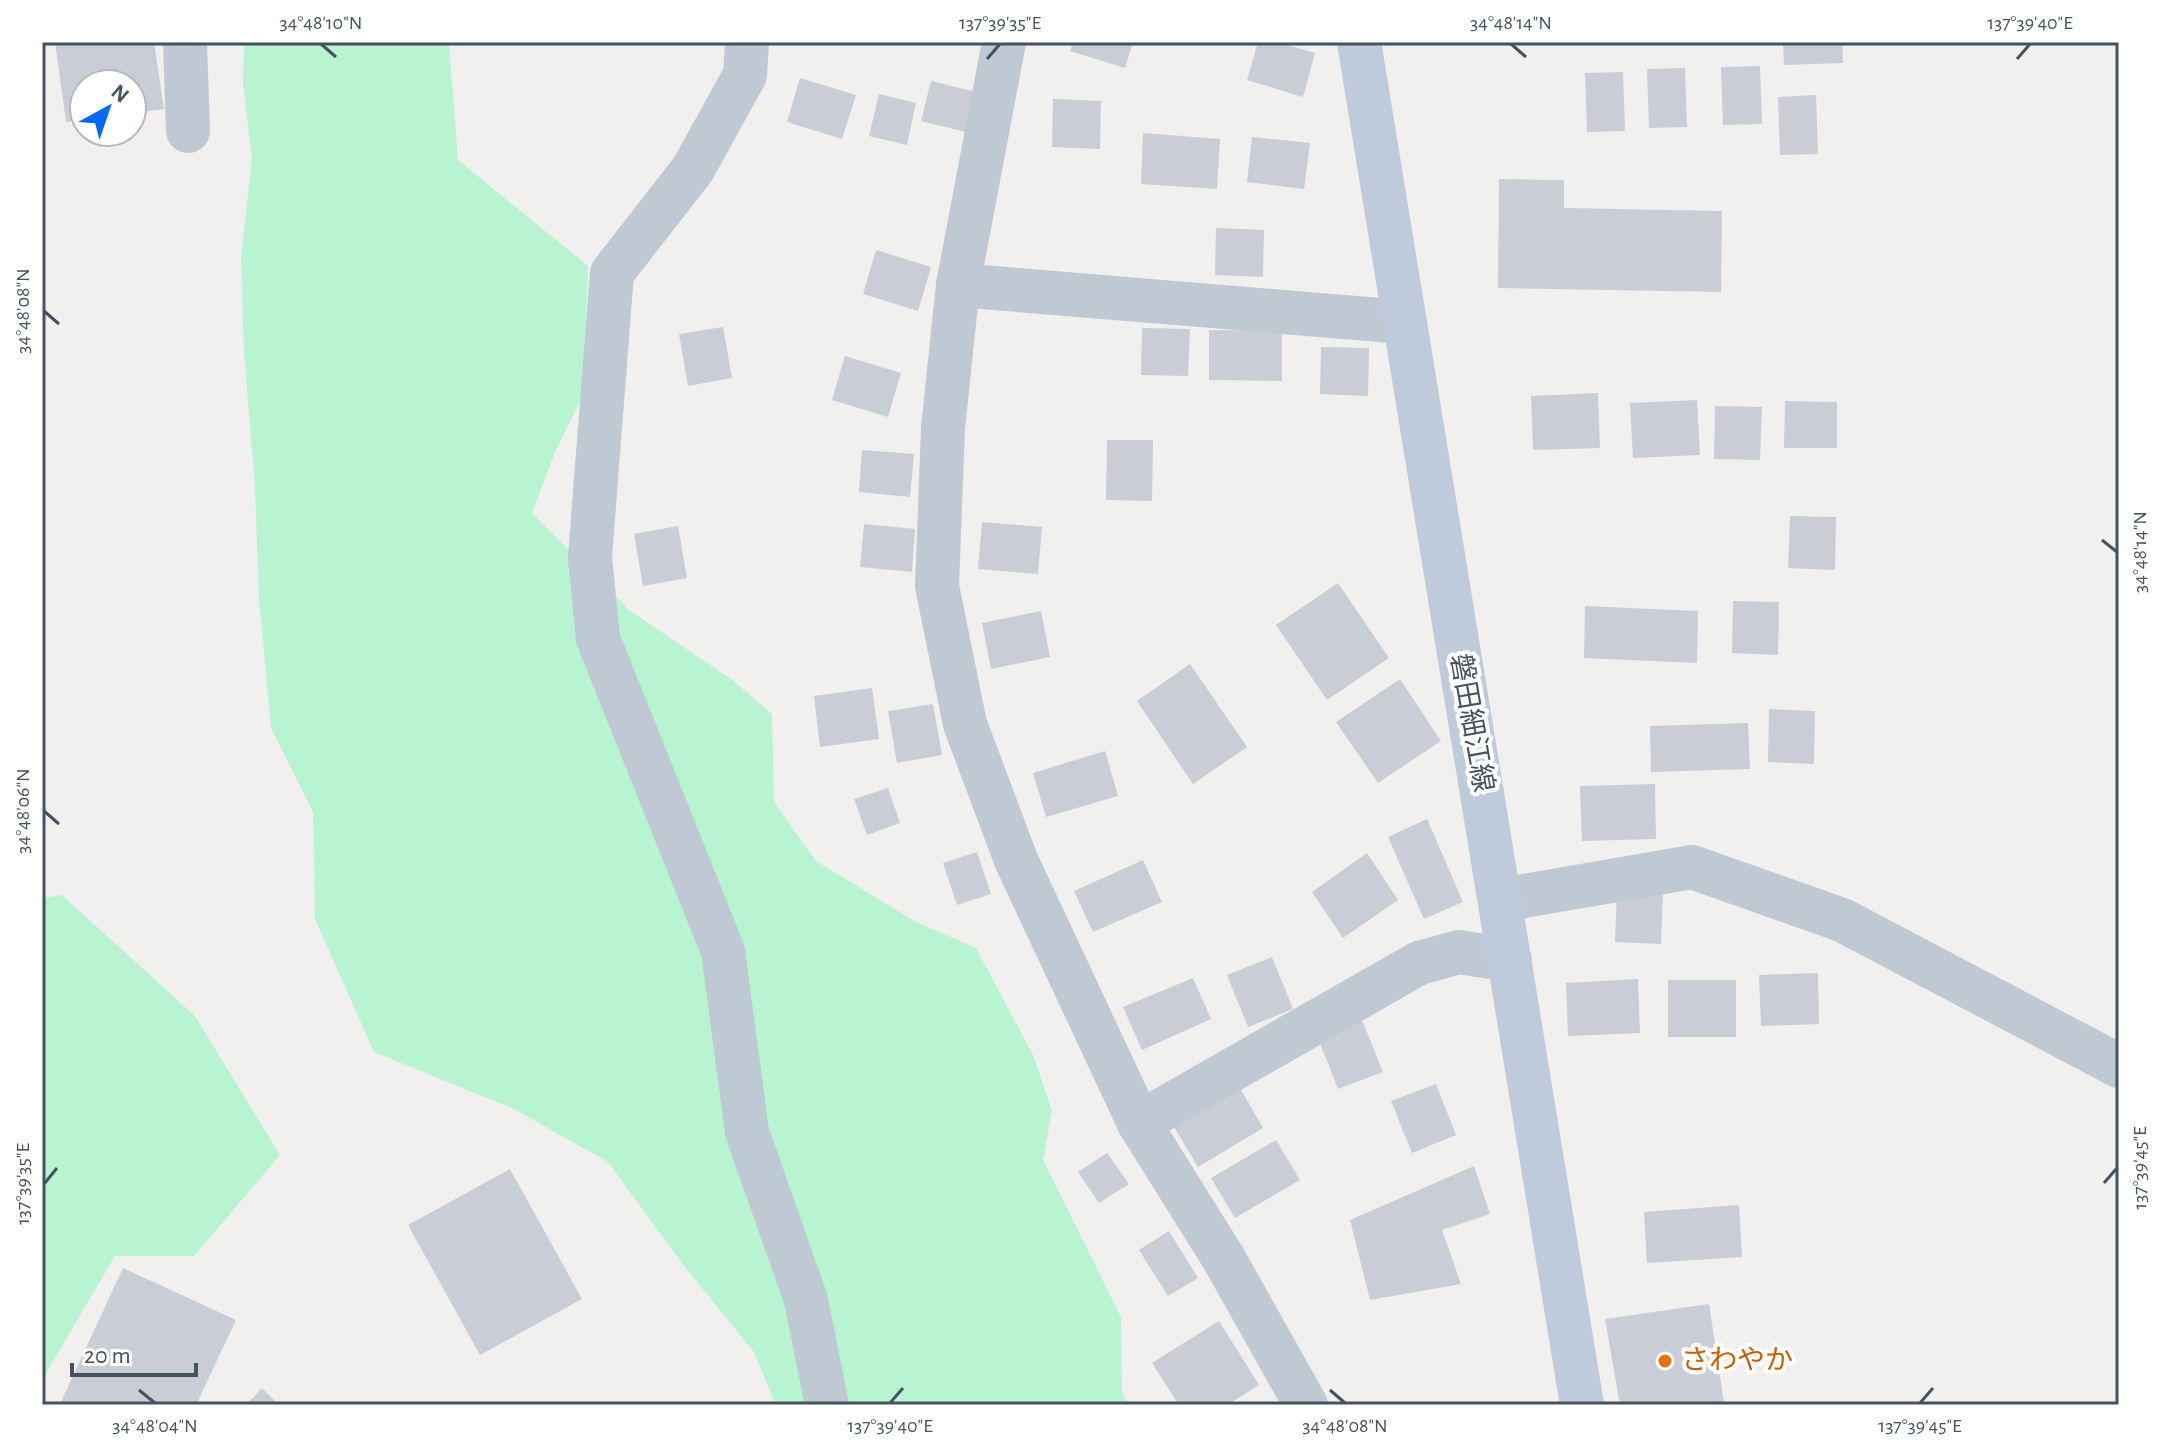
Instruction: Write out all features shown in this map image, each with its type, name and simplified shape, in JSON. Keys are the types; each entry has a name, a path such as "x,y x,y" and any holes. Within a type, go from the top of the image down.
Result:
{"main road":[{"name":"磐田細江線","path":"1359,42 1582,1405"}],"street":[{"path":"185,42 188,131"},
{"path":"747,42 745,75 693,169 612,273 590,557 598,639 723,951 747,1132 806,1300 827,1405"},
{"path":"1004,42 958,285 943,428 937,586 965,724 1016,860 1139,1123 1224,1259 1306,1405"},
{"path":"958,285 1404,322"},
{"path":"1501,900 1692,867 1842,920 2119,1066"},
{"path":"1139,1123 1419,963 1459,952 1510,960"}],"green space":[{"path":"244,42 449,42 458,160 588,266 584,393 555,452 532,513 629,610 731,679 772,714 774,802 816,861 916,922 976,948 1034,1057 1052,1111 1043,1160 1121,1317 1122,1392 1129,1405 776,1405 754,1352 684,1266 608,1162 514,1109 374,1052 315,919 313,812 271,728 259,600 255,486 244,353 241,257 252,159 243,84"},
{"path":"62,895 195,1016 280,1155 194,1256 115,1256 42,1380 42,898"}],"building":[{"path":"55,42 154,42 164,109 148,111 148,68 68,68 66,122"},
{"path":"1073,42 1133,42 1125,68 1070,51"},
{"path":"1258,42 1277,42 1315,53 1303,97 1247,80"},
{"path":"1783,42 1842,42 1843,63 1784,65"},
{"path":"1760,66 1762,124 1723,125 1721,67"},
{"path":"1685,68 1687,127 1649,128 1647,69"},
{"path":"1623,72 1625,131 1587,132 1585,73"},
{"path":"800,78 856,95 842,139 787,122"},
{"path":"931,81 976,92 966,132 921,121"},
{"path":"879,94 916,103 907,145 869,136"},
{"path":"1816,95 1818,154 1780,155 1778,97"},
{"path":"1053,99 1101,101 1100,149 1052,147"},
{"path":"1143,133 1220,139 1217,189 1141,184"},
{"path":"1252,137 1310,143 1304,189 1247,182"},
{"path":"1499,179 1564,180 1564,208 1722,211 1721,292 1498,288"},
{"path":"1216,228 1264,230 1263,277 1215,275"},
{"path":"876,250 931,267 918,311 863,294"},
{"path":"723,327 732,378 688,386 679,334"},
{"path":"1142,328 1190,329 1188,376 1141,375"},
{"path":"1209,330 1282,331 1282,381 1209,380"},
{"path":"1321,347 1369,348 1368,396 1320,394"},
{"path":"845,356 901,373 888,417 832,400"},
{"path":"1598,393 1600,448 1533,450 1531,396"},
{"path":"1697,400 1700,455 1633,458 1630,403"},
{"path":"1785,401 1837,402 1837,448 1784,448"},
{"path":"1715,406 1762,407 1760,460 1714,459"},
{"path":"1107,440 1153,440 1152,501 1106,500"},
{"path":"862,450 914,454 910,497 859,492"},
{"path":"1790,516 1836,517 1835,570 1788,568"},
{"path":"982,522 1042,527 1038,574 978,569"},
{"path":"864,524 915,529 912,572 860,567"},
{"path":"678,526 687,578 643,586 634,534"},
{"path":"1338,583 1389,658 1327,700 1276,625"},
{"path":"1733,601 1779,602 1778,655 1732,653"},
{"path":"1585,606 1698,611 1697,663 1584,658"},
{"path":"1041,611 1050,657 991,669 982,623"},
{"path":"1190,664 1247,747 1193,784 1137,701"},
{"path":"1400,679 1441,741 1378,783 1336,722"},
{"path":"872,688 879,739 820,747 814,696"},
{"path":"933,704 942,755 897,763 888,711"},
{"path":"1769,709 1815,711 1814,764 1768,762"},
{"path":"1748,723 1750,769 1651,772 1650,726"},
{"path":"1105,751 1118,796 1046,817 1033,773"},
{"path":"1655,784 1656,839 1582,841 1580,786"},
{"path":"888,788 900,823 867,835 854,799"},
{"path":"1427,819 1463,902 1424,919 1388,837"},
{"path":"977,852 991,894 957,905 943,863"},
{"path":"1367,853 1398,900 1343,938 1312,892"},
{"path":"1143,860 1162,902 1093,932 1074,891"},
{"path":"1617,889 1663,891 1661,944 1615,942"},
{"path":"1272,957 1293,1009 1248,1027 1227,975"},
{"path":"1818,973 1819,1024 1761,1026 1759,975"},
{"path":"1193,978 1211,1019 1142,1050 1123,1007"},
{"path":"1638,979 1640,1033 1568,1036 1566,983"},
{"path":"1668,980 1736,980 1736,1037 1668,1037"},
{"path":"1362,1020 1383,1072 1338,1089 1318,1038"},
{"path":"1436,1084 1456,1135 1412,1153 1391,1101"},
{"path":"1240,1088 1263,1128 1198,1167 1174,1127"},
{"path":"1276,1140 1300,1180 1235,1218 1211,1178"},
{"path":"1107,1153 1129,1184 1099,1203 1078,1172"},
{"path":"1474,1166 1490,1214 1442,1230 1461,1284 1370,1300 1350,1220"},
{"path":"510,1169 582,1299 480,1355 408,1225"},
{"path":"1739,1205 1742,1257 1647,1263 1644,1212"},
{"path":"1169,1231 1198,1278 1168,1296 1139,1250"},
{"path":"123,1268 236,1320 196,1405 67,1405 61,1402"},
{"name":"さわやか","path":"1709,1304 1724,1403 1620,1405 1605,1319"},
{"path":"1219,1321 1259,1385 1227,1405 1179,1405 1152,1363"},
{"path":"262,1388 279,1405 246,1405"}],"place":[{"name":"さわやか","path":"1665,1361"}]}
